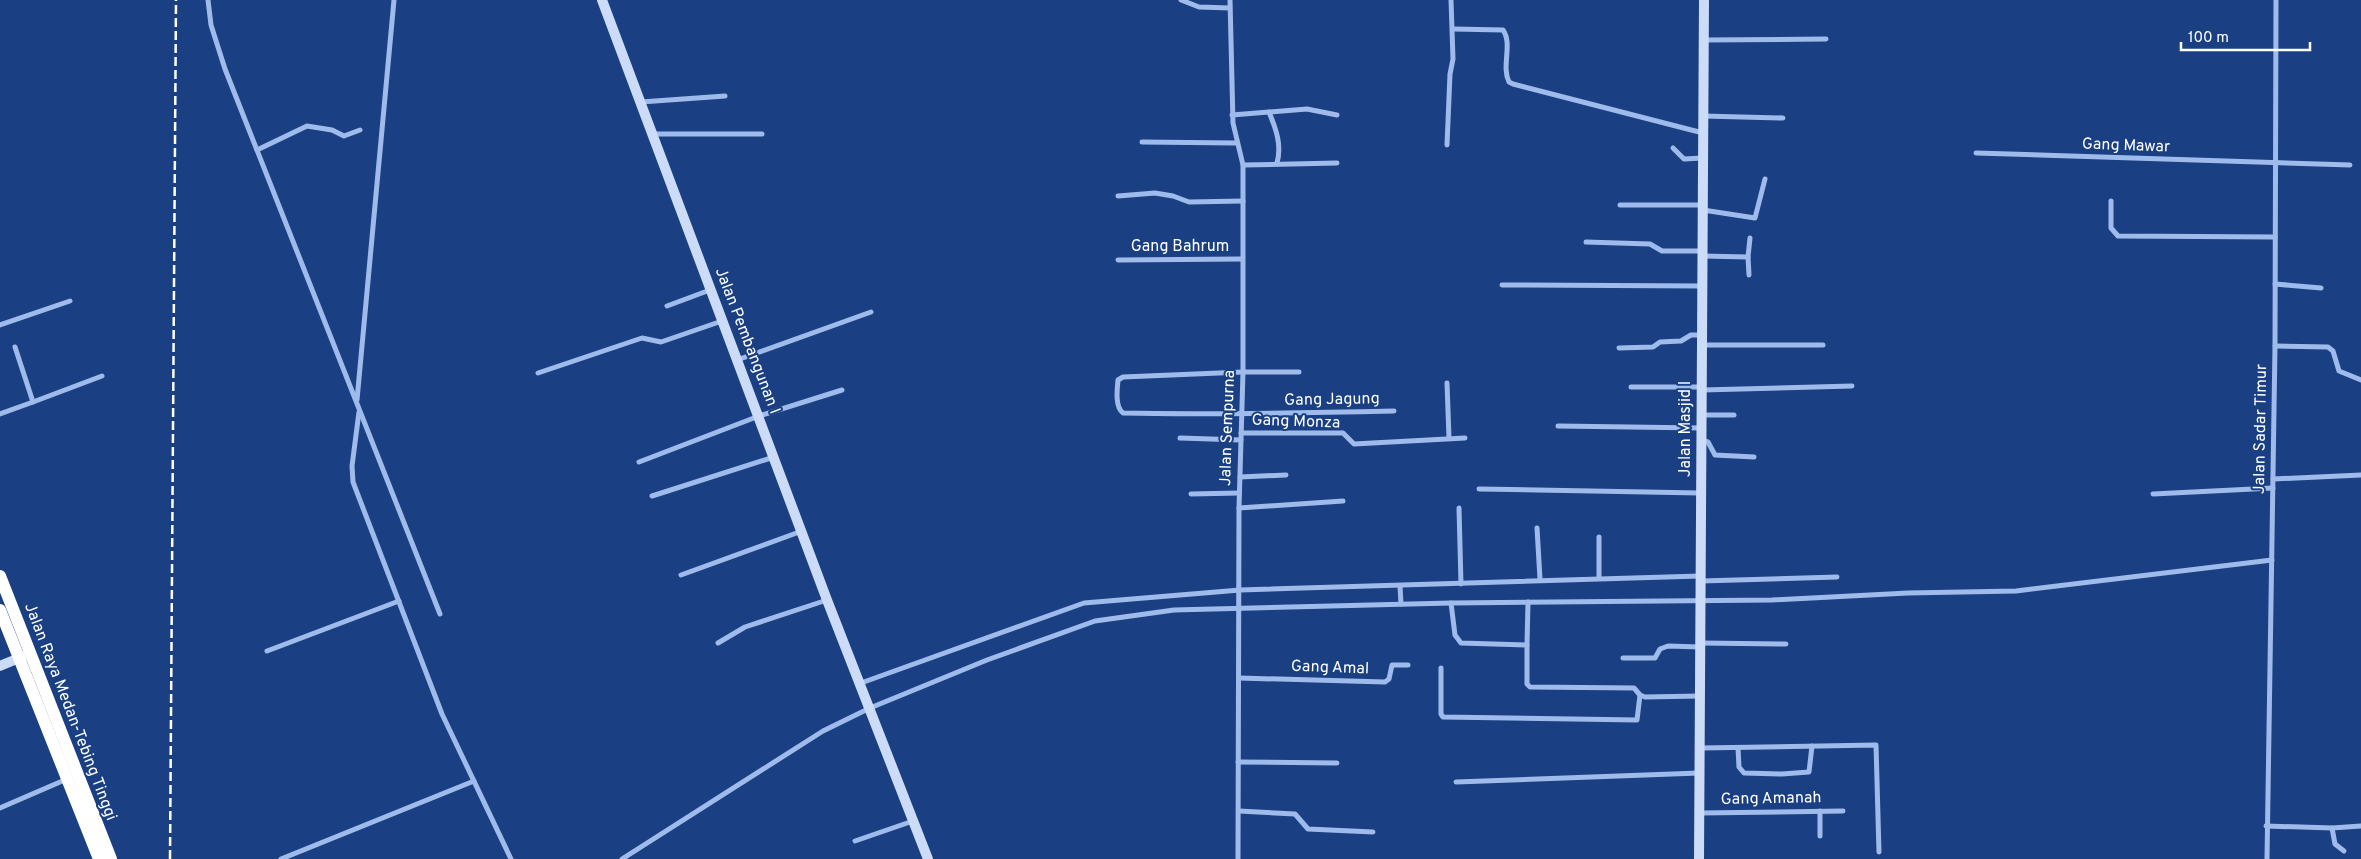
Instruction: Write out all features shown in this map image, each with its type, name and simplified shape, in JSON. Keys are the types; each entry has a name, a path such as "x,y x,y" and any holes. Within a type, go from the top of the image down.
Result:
{"highway":[{"name":"Jalan Raya Medan-Tebing Tinggi","path":"0,578 25,656 99,850 111,859"},
{"name":"Jalan Raya Medan-Tebing Tinggi","path":"0,610 25,656"}],"main road":[{"name":"Jalan Pembangunan I","path":"602,0 803,530 827,600 870,705 928,859"},
{"name":"Jalan Masjid I","path":"1699,859 1704,0"},
{"path":"0,666 25,656"}],"street":[{"path":"208,0 216,45 440,614"},
{"path":"356,402 394,0"},
{"path":"1181,0 1199,7 1230,8"},
{"name":"Jalan Sempurna","path":"1230,0 1232,115 1236,143 1244,164 1242,260 1243,372 1239,493 1238,859"},
{"path":"1447,145 1450,74 1453,59 1451,0"},
{"name":"Jalan Sadar Timur","path":"2267,859 2266,826 2275,346 2276,0"},
{"path":"1453,29 1503,30 1506,41 1505,72 1509,82 1703,133"},
{"path":"1703,40 1826,39"},
{"path":"640,102 725,96"},
{"path":"1232,115 1307,108 1337,115"},
{"path":"1269,112 1277,133 1279,146 1277,163"},
{"path":"1702,116 1783,118"},
{"path":"257,150 307,126 332,130 342,135 360,130"},
{"path":"652,134 762,134"},
{"path":"1142,142 1236,143"},
{"path":"1673,148 1684,159 1702,158"},
{"name":"Gang Mawar","path":"1976,153 2350,165"},
{"path":"1244,164 1337,163"},
{"path":"1620,205 1702,207 1755,218 1765,179"},
{"path":"1118,196 1155,193 1173,196 1189,202 1243,201"},
{"path":"2111,201 2111,228 2118,236 2275,237"},
{"path":"1749,275 1750,238"},
{"path":"1586,242 1650,244 1662,251 1748,257"},
{"name":"Gang Bahrum","path":"1118,260 1242,260"},
{"path":"2275,284 2321,288"},
{"path":"1502,285 1702,286"},
{"path":"667,306 711,290"},
{"path":"0,325 70,301"},
{"path":"737,360 871,312"},
{"path":"538,374 642,338 661,342 723,321"},
{"path":"1619,348 1652,347 1660,342 1683,340 1690,335 1702,340 1823,345"},
{"path":"2275,346 2328,347 2333,351 2339,371 2361,380"},
{"path":"15,347 33,402"},
{"path":"1243,372 1299,372"},
{"name":"Gang Jagung","path":"1243,372 1122,377 1118,380 1117,386 1119,409 1123,412 1241,415 1394,411"},
{"path":"0,414 102,376"},
{"path":"1447,383 1449,438"},
{"path":"1630,387 1852,386"},
{"path":"639,462 759,416 842,390"},
{"path":"359,412 352,466 353,482 442,714 511,859"},
{"path":"1701,415 1734,415"},
{"path":"1558,426 1701,428"},
{"name":"Gang Monza","path":"1241,433 1342,433 1354,444 1465,438"},
{"path":"1180,438 1241,440"},
{"path":"1701,440 1708,442 1715,455 1754,457"},
{"path":"652,496 775,457"},
{"path":"2273,479 2361,475"},
{"path":"1240,477 1286,476"},
{"path":"1479,488 1700,493"},
{"path":"2153,494 2272,488"},
{"path":"1191,494 1239,493"},
{"path":"1239,508 1343,501"},
{"path":"1459,508 1461,584"},
{"path":"1537,528 1540,579"},
{"path":"681,575 803,530"},
{"path":"1599,537 1599,578"},
{"path":"622,859 823,731 870,705 1095,621 1174,610 1240,606 1700,599 2016,591 2272,557"},
{"path":"863,688 1084,603 1240,591 1400,588 1540,579 1700,580 1837,577"},
{"path":"1400,588 1400,603"},
{"path":"718,643 745,627 827,600"},
{"path":"267,651 399,601"},
{"path":"1528,602 1527,645 1528,684 1530,687 1634,688 1640,695 1645,697 1700,696"},
{"path":"1451,603 1455,635 1461,643 1527,645"},
{"path":"1623,658 1655,658 1660,649 1668,646 1786,644"},
{"name":"Gang Amal","path":"1239,678 1384,682 1389,679 1392,666 1408,665"},
{"path":"1441,668 1441,714 1443,717 1637,720 1640,695"},
{"path":"1700,748 1876,745 1879,852"},
{"path":"1738,748 1739,767 1744,773 1782,774 1810,772 1812,746"},
{"path":"1238,762 1337,763"},
{"path":"1456,782 1700,773"},
{"path":"0,808 72,777"},
{"path":"281,859 474,781"},
{"name":"Gang Amanah","path":"1699,813 1843,810"},
{"path":"1239,811 1295,814 1308,829 1373,832"},
{"path":"1820,811 1820,836"},
{"path":"854,841 913,821"},
{"path":"2266,826 2332,828 2361,826"},
{"path":"2332,828 2335,844 2344,851"}],"railway":[{"path":"170,859 176,0"}]}
